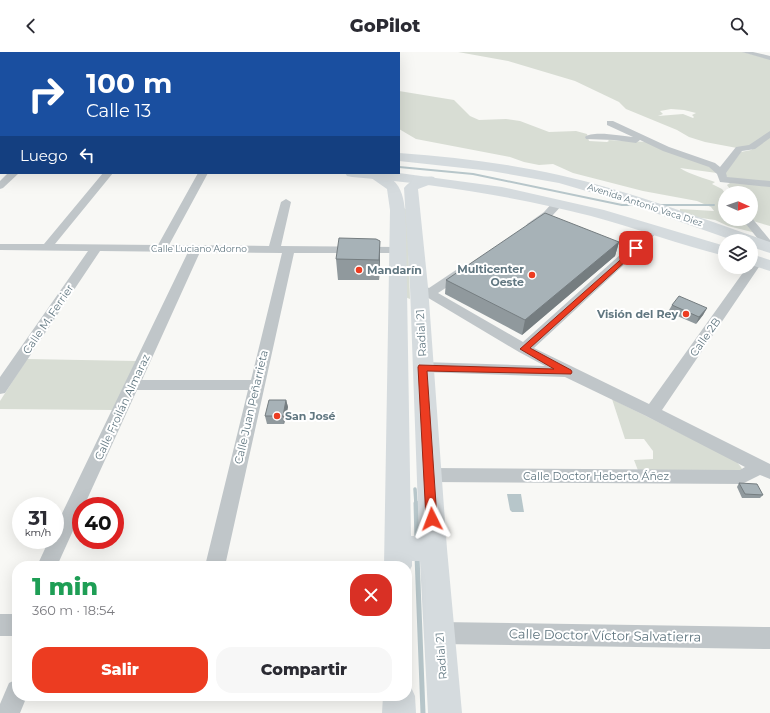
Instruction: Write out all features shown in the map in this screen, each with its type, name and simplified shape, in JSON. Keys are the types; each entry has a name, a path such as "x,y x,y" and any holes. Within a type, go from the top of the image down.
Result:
{"highway":[{"name":"Avenida Antonio Vaca Diez","path":"400,157 498,170 581,184 617,194 770,247"},
{"path":"487,186 498,170"},
{"name":"Avenida Antonio Vaca Diez","path":"363,174 487,186 655,229 718,249"}],"street":[{"path":"746,52 770,58"},
{"path":"610,123 666,149 712,165 722,176 724,186"},
{"path":"722,176 739,149 752,147 770,134"},
{"path":"589,137 614,137 651,142"},
{"path":"0,186 13,174"},
{"path":"47,247 107,174"},
{"path":"162,248 202,174"},
{"name":"Radial 21","path":"374,175 390,184 404,204 424,290 423,367 429,475 412,552"},
{"path":"722,176 770,184"},
{"name":"Radial 21","path":"429,180 414,185 411,188 404,204 398,250 412,552 440,633 445,713"},
{"name":"Calle Juan Peñarrieta","path":"216,561 256,385 282,249 286,202"},
{"path":"522,232 548,214 558,203"},
{"path":"753,226 770,247"},
{"path":"524,349 655,229"},
{"name":"Calle Luciano Adorno","path":"2,249 47,247 398,250"},
{"name":"Calle M. Ferrier","path":"1,386 96,248"},
{"name":"Calle Froilán Almaraz","path":"49,561 196,248"},
{"name":"Calle 2B","path":"652,412 759,262"},
{"path":"424,290 475,263"},
{"path":"424,290 524,349 765,470"},
{"path":"423,367 568,372"},
{"path":"132,385 256,385"},
{"name":"Calle Doctor Heberto Áñez","path":"429,475 742,477 765,470"},
{"path":"0,625 12,625"},
{"name":"Calle Doctor Víctor Salvatierra","path":"440,633 770,639"},
{"path":"8,713 13,701"},
{"path":"399,701 400,713"}],"shaded area":[{"path":"458,52 743,52 770,59 770,132 751,146 737,148 705,142 689,137 677,130 626,109 619,102 575,81 508,61","holes":["671,109 696,113 692,115 694,117 693,118 683,114 658,116 663,114 660,111"]},
{"path":"400,91 454,100 470,116 479,120 506,119 520,121 549,132 576,131 587,134 589,141 607,142 609,141 608,140 648,142 713,168 717,173 680,168 715,182 712,184 718,187 718,221 695,217 680,212 680,209 714,211 711,207 697,201 643,191 573,173 553,164 539,165 510,157 416,139 400,130"},
{"path":"770,136 770,182 728,178 724,174 741,152 751,150"},
{"path":"730,183 770,185 770,226 758,222 758,186 727,185"},
{"path":"404,208 407,210 410,299 405,297"},
{"path":"728,226 748,226 756,233"},
{"path":"27,359 136,361 113,410 0,409 0,401"},
{"path":"612,399 736,461 743,471 639,473 634,460 653,459 653,451 644,439 625,439"},
{"path":"507,494 521,494 524,512 512,512 510,510"}],"building":[{"name":"Multicenter Oeste","path":"545,213 619,242 525,320 446,280"},
{"path":"339,238 376,239 380,241 379,260 336,259"},
{"path":"679,296 707,308 699,317 672,305"},
{"path":"269,400 286,400 283,416 265,416"},
{"path":"739,483 757,484 763,495 745,494"}],"waterway":[{"path":"400,167 473,174 622,205 636,205"},
{"path":"659,205 714,205"},
{"path":"415,489 416,504"},
{"path":"416,503 417,540"},
{"path":"417,556 423,713"}],"place":[{"name":"Mandarín","path":"359,270"},
{"name":"Multicenter Oeste","path":"532,275"},
{"name":"Visión del Rey","path":"686,314"},
{"name":"San José","path":"277,416"}],"route":[{"path":"432,519 423,367 568,372 524,349 636,248"}]}
